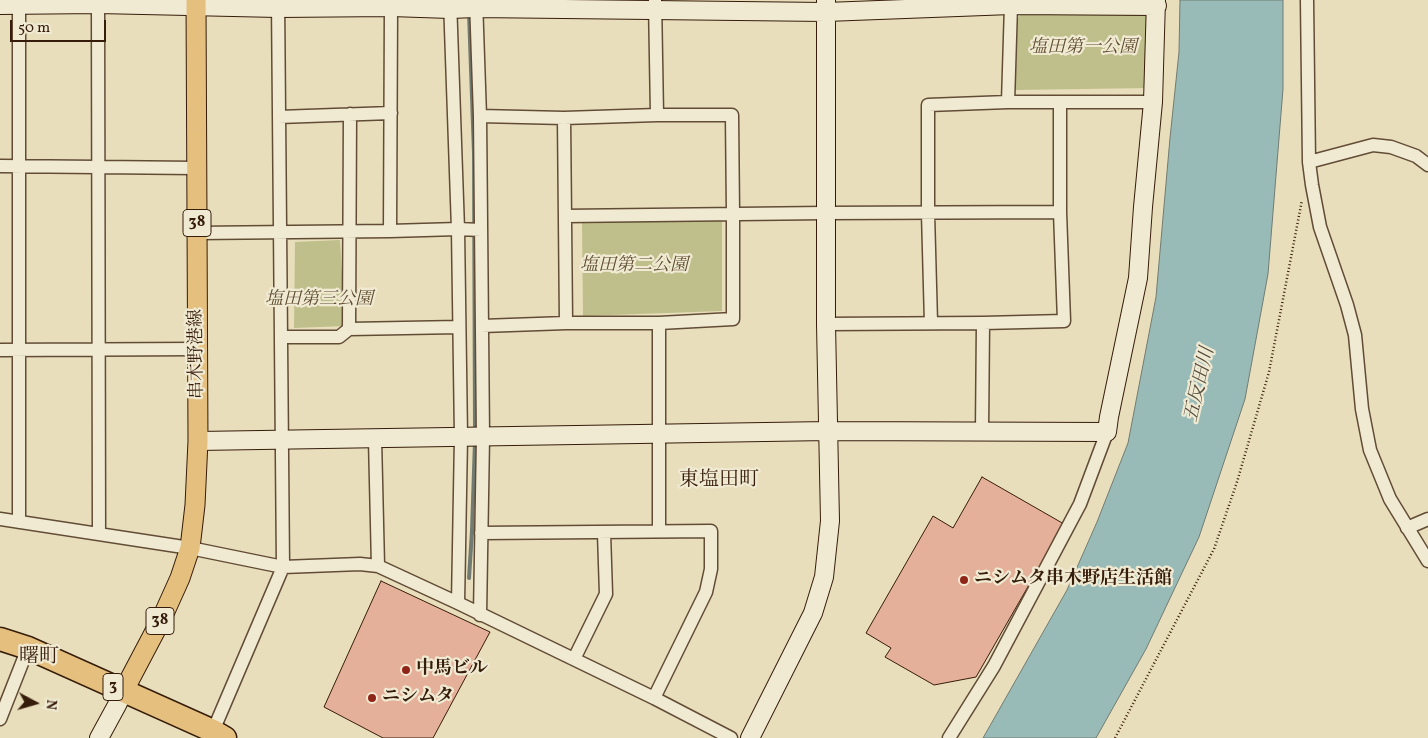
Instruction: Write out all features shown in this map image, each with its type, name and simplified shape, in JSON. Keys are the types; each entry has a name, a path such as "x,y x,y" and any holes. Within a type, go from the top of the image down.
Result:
{"highway":[{"name":"3","path":"0,639 28,648 219,735"}],"main road":[{"name":"串木野港線","path":"123,692 180,578 190,548 195,505 198,441 196,2"}],"street":[{"path":"1307,0 1309,162 1320,227 1347,305 1355,335 1362,409 1370,450 1390,499 1428,561"},
{"path":"98,2 99,534"},
{"path":"0,5 98,2 196,2 392,7 450,4 826,6 1156,3 1153,102 1142,207 1138,278 1107,432 1080,504 994,666 949,738"},
{"path":"19,522 20,3"},
{"path":"219,735 283,566 278,4"},
{"path":"450,4 458,229 461,438 458,603"},
{"path":"476,4 480,116 483,437 480,615"},
{"path":"655,5 658,115"},
{"path":"1008,102 1011,5"},
{"path":"750,738 813,613 824,578 830,521 825,212 826,6"},
{"path":"390,231 392,7"},
{"path":"826,324 982,323 1064,320 1060,212 1060,102"},
{"path":"930,323 928,104 1153,102"},
{"path":"279,117 391,113"},
{"path":"350,114 350,329"},
{"path":"480,116 564,118 732,115 733,214 733,319 659,323 566,323 482,326"},
{"path":"564,118 566,323"},
{"path":"1309,162 1373,145 1391,147 1416,156 1428,165"},
{"path":"0,166 196,168"},
{"path":"565,216 825,212 1060,212"},
{"path":"197,233 481,230"},
{"path":"659,323 659,532"},
{"path":"982,323 982,432"},
{"path":"281,337 339,337 350,329 459,327"},
{"path":"0,350 198,349"},
{"path":"198,441 828,431 1107,432"},
{"path":"375,438 378,566"},
{"path":"0,519 190,548 283,566 360,564 378,566 654,698 730,738"},
{"path":"1407,528 1428,519"},
{"path":"480,533 711,531 711,569 706,592 654,698"},
{"path":"574,659 606,594 604,532"},
{"path":"0,719 28,648"},
{"path":"99,738 123,692"}],"path":[{"path":"1115,738 1214,549 1237,482 1269,372 1304,192"}],"green space":[{"name":"塩田第一公園","path":"1023,9 1152,10 1150,88 1014,90 1016,22"},
{"name":"塩田第二公園","path":"722,219 722,311 583,316 582,220"},
{"name":"塩田第三公園","path":"340,240 345,326 294,328 295,242"}],"water":[{"name":"五反田川","path":"1180,0 1283,0 1283,89 1268,274 1245,399 1199,537 1146,649 1096,738 983,738 1067,590 1097,522 1128,443 1156,297 1179,52"}],"building":[{"name":"ニシムタ串木野店生活館","path":"982,477 1064,524 976,677 934,685 885,657 891,648 866,633 933,516 953,528"},
{"name":"中馬ビル","path":"381,581 490,632 433,738 383,738 324,707"}],"waterway":[{"path":"469,13 474,153 475,431"},
{"path":"469,578 475,441"}],"place":[{"name":"ニシムタ串木野店生活館","path":"964,580"},
{"name":"中馬ビル","path":"406,670"},
{"name":"ニシムタ","path":"372,698"}],"district":[{"name":"東塩田町","path":"719,481"},
{"name":"曙町","path":"39,658"}]}
